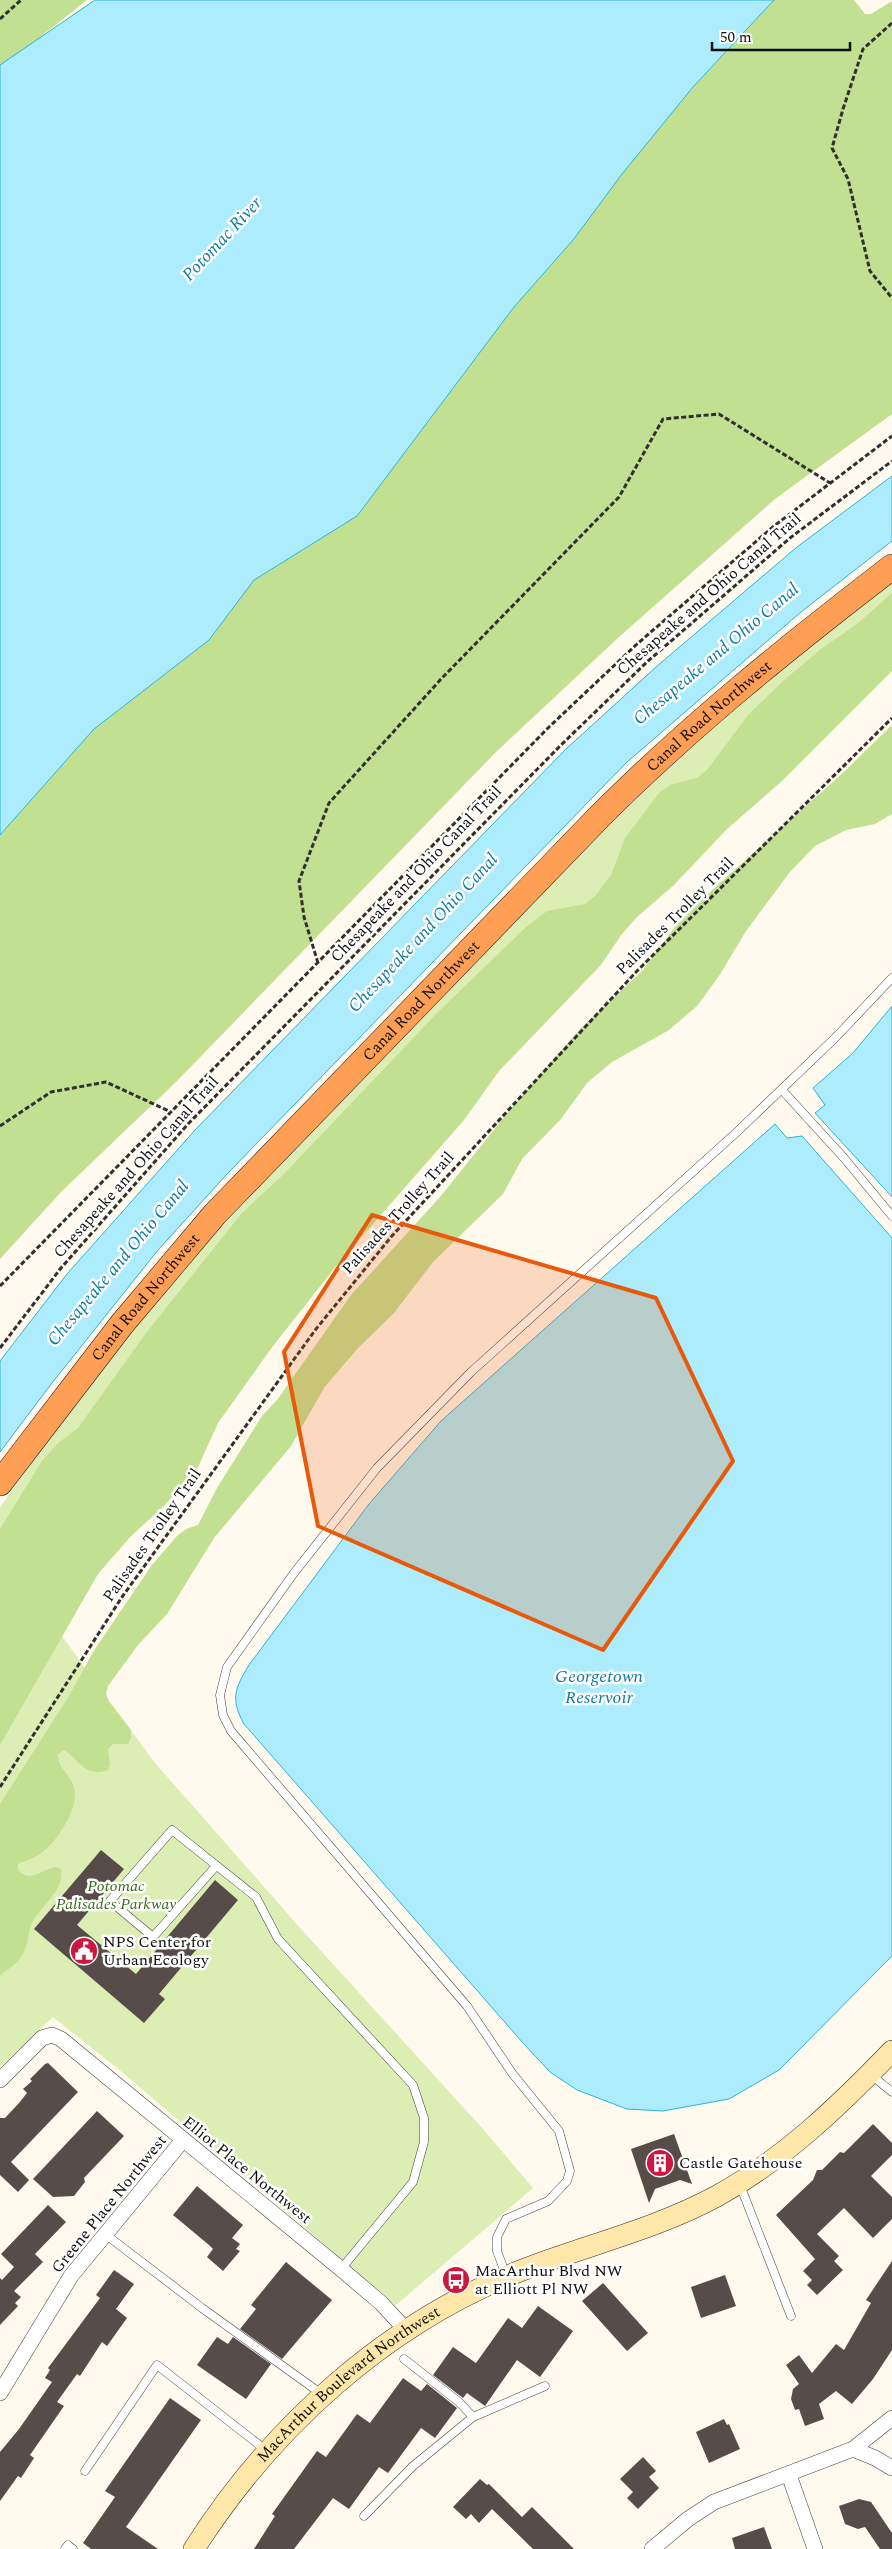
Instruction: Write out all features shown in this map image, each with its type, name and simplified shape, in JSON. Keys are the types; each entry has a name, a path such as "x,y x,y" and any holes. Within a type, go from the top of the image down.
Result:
{"highway":[{"name":"Canal Road Northwest","path":"0,1483 122,1324 215,1214 592,824 651,764 712,710 766,665 892,567"}],"main road":[{"name":"MacArthur Boulevard Northwest","path":"194,2549 237,2487 267,2452 323,2395 361,2364 407,2331 453,2302 506,2277 663,2222 739,2183 804,2136 892,2051"}],"street":[{"name":"Elliot Place Northwest","path":"0,2080 42,2038 52,2036 61,2039 382,2303 407,2331"},
{"name":"Greene Place Northwest","path":"0,2393 71,2276 183,2140"},
{"path":"652,2549 688,2519 714,2502 853,2449 892,2418"},
{"path":"853,2449 875,2458 892,2468"},
{"path":"789,2475 815,2549"}],"lane":[{"path":"506,2277 498,2251 497,2237 506,2220 548,2201 567,2181 570,2172 559,2131 512,2073 466,2006 383,1906 231,1731 222,1715 220,1695 228,1667 246,1637 377,1468 471,1372 782,1090 892,978"},
{"path":"782,1090 844,1158 860,1180 892,1216"},
{"path":"216,1866 153,1937 110,1901 172,1830 256,1897 278,1938 413,2085 424,2118 424,2142 413,2182 341,2269"},
{"path":"870,2074 892,2092"},
{"path":"739,2183 791,2316"},
{"path":"105,2234 202,2308 323,2395"},
{"path":"404,2359 459,2402 473,2417"},
{"path":"84,2471 157,2365 267,2452"},
{"path":"364,2516 413,2466 473,2417 545,2386"},
{"path":"65,2549 68,2545 73,2549"}],"path":[{"path":"0,19 21,0"},
{"path":"892,23 863,49 842,110 832,148 848,179 870,271 892,298"},
{"path":"318,963 304,917 298,881 329,803 442,678 619,497 663,419 719,414 830,483"},
{"path":"0,1286 549,727 630,651 774,526 892,436"},
{"name":"Chesapeake and Ohio Canal Trail","path":"0,1348 60,1268 188,1124 561,745 648,660 790,538 892,461"},
{"name":"Palisades Trolley Trail","path":"0,1787 122,1597 316,1329 391,1237 637,971 892,718"},
{"path":"0,1126 51,1092 106,1082 171,1112"}],"highlighted area":[{"path":"372,1215 656,1298 733,1461 603,1650 318,1526 284,1352"}],"green space":[{"path":"0,0 87,0 0,69"},
{"path":"774,0 854,0 865,14 871,14 892,1 892,414 775,499 619,637 496,752 177,1081 61,1192 0,1259 0,835 94,729 209,640 253,580 357,516 514,307 573,240 622,174 693,87"},
{"name":"Potomac Palisades Parkway","path":"892,581 892,622 854,649 42,1609 155,1763 301,1929 483,2129 533,2188 396,2305 117,2068 53,2017 0,2067 0,1507 115,1348 203,1247 433,1005 591,843 719,720"},
{"path":"892,593 892,671 783,780 726,830 674,885 637,917 622,934 600,966 499,1071 464,1120 337,1265 273,1346 218,1423 198,1467 164,1506 131,1536 98,1574 0,1745 0,1529 42,1461 57,1444 78,1428 146,1333 242,1213 284,1174 438,1012 526,927 547,911 585,904 596,895 611,875 625,838 659,793 670,785 697,778 707,770 748,715 783,681 821,649 857,624"},
{"path":"892,725 892,814 875,824 846,830 815,846 790,872 746,931 719,976 697,1006 669,1030 612,1062 587,1083 561,1119 522,1159 503,1194 433,1262 394,1313 358,1348 324,1388 291,1446 214,1538 167,1614 138,1645 108,1686 106,1694 109,1702 131,1730 131,1738 128,1744 113,1744 108,1749 110,1764 108,1770 93,1772 83,1767 64,1750 58,1754 60,1764 74,1788 75,1796 70,1815 53,1842 40,1854 18,1864 18,1870 27,1876 32,1876 56,1867 61,1869 61,1877 56,1891 32,1923 23,1954 16,1963 0,1975 0,1804 69,1696 93,1652 152,1565 177,1536 186,1529 198,1525 217,1488 262,1416 277,1400 351,1295 440,1197 513,1106 580,1029 642,971 675,927 711,891 845,771"}],"water":[{"name":"Potomac River","path":"95,0 774,0 693,87 622,174 573,240 514,307 357,516 254,580 209,640 94,729 0,835 0,65"},
{"name":"Chesapeake and Ohio Canal","path":"892,476 892,541 801,612 627,762 228,1173 158,1250 52,1383 0,1452 0,1361 67,1274 195,1130 565,750 656,667 797,547"},
{"path":"892,1006 892,1197 815,1113 825,1105 813,1088 853,1053"},
{"name":"Georgetown Reservoir","path":"775,1124 787,1138 802,1136 892,1238 892,1956 779,2070 729,2099 663,2111 627,2109 577,2090 550,2072 244,1724 237,1707 236,1694 240,1680 249,1665 369,1504 441,1421"}],"building":[{"name":"NPS Center for Urban Ecology","path":"101,1850 124,1869 77,1925 136,1974 215,1880 238,1900 159,1994 165,1999 144,2023 34,1929"},
{"path":"48,2063 78,2092 11,2162 29,2180 18,2192 0,2175 0,2118 5,2118 19,2103 27,2093 23,2089 32,2081 30,2079"},
{"path":"97,2111 124,2136 84,2178 85,2182 74,2196 53,2197 33,2179"},
{"path":"873,2124 892,2143 892,2155 871,2176 892,2197 892,2219 873,2238 844,2208 817,2234 839,2256 834,2261 843,2270 817,2295 807,2285 812,2280 803,2271 815,2259 776,2215 813,2180 817,2170 822,2170 840,2152 844,2153"},
{"name":"Castle Gatehouse","path":"674,2134 692,2184 680,2180 655,2189 649,2203 631,2149"},
{"path":"197,2186 243,2225 232,2238 240,2244 236,2249 240,2251 223,2271 207,2257 213,2249 173,2215"},
{"path":"48,2205 66,2222 35,2254 43,2262 14,2291 21,2297 15,2303 18,2306 0,2325 0,2278 2,2280 14,2267 1,2254"},
{"path":"892,2261 892,2350 873,2379 852,2404 836,2391 819,2404 824,2419 805,2426 799,2409 795,2410 791,2399 793,2389 799,2384 786,2365 799,2355 812,2373 836,2344 844,2350 871,2303 866,2300"},
{"path":"286,2262 332,2300 282,2359 240,2329 256,2309 251,2305"},
{"path":"114,2270 134,2284 116,2309 127,2318 107,2346 102,2342 80,2376 77,2374 57,2402 64,2406 30,2455 34,2458 21,2478 18,2476 0,2501 0,2452 19,2429 52,2382 45,2378 50,2370 48,2368 100,2298 96,2295"},
{"path":"725,2275 736,2306 701,2318 691,2287"},
{"path":"603,2283 648,2333 627,2351 582,2301"},
{"path":"538,2306 573,2331 540,2377 517,2360 485,2406 467,2393 463,2398 433,2375 453,2347 476,2363 508,2318 522,2328"},
{"path":"217,2337 228,2344 233,2337 271,2364 246,2399 197,2365"},
{"path":"403,2378 421,2391 427,2384 457,2408 435,2438 421,2428 388,2473 379,2467 349,2509 333,2498 294,2549 254,2549 275,2516 272,2514 317,2451 326,2457 357,2414 370,2423"},
{"path":"170,2398 201,2420 126,2527 158,2549 91,2549 83,2543 115,2497 105,2491"},
{"path":"724,2419 727,2425 729,2424 740,2449 709,2463 696,2432"},
{"path":"643,2457 656,2471 649,2477 659,2488 638,2509 627,2498 633,2492 620,2479"},
{"path":"480,2479 487,2485 489,2484 522,2517 532,2507 574,2549 533,2549 492,2509 479,2523 471,2514 466,2519 453,2507"},
{"path":"859,2499 871,2502 892,2533 892,2549 880,2549 865,2527 858,2529 845,2524 839,2506"},
{"path":"764,2527 772,2549 735,2549 732,2538"}],"place":[{"name":"NPS Center for Urban Ecology","path":"84,1951"},
{"name":"Castle Gatehouse","path":"660,2163"},
{"name":"MacArthur Blvd NW at Elliott Pl NW","path":"456,2280"}]}
